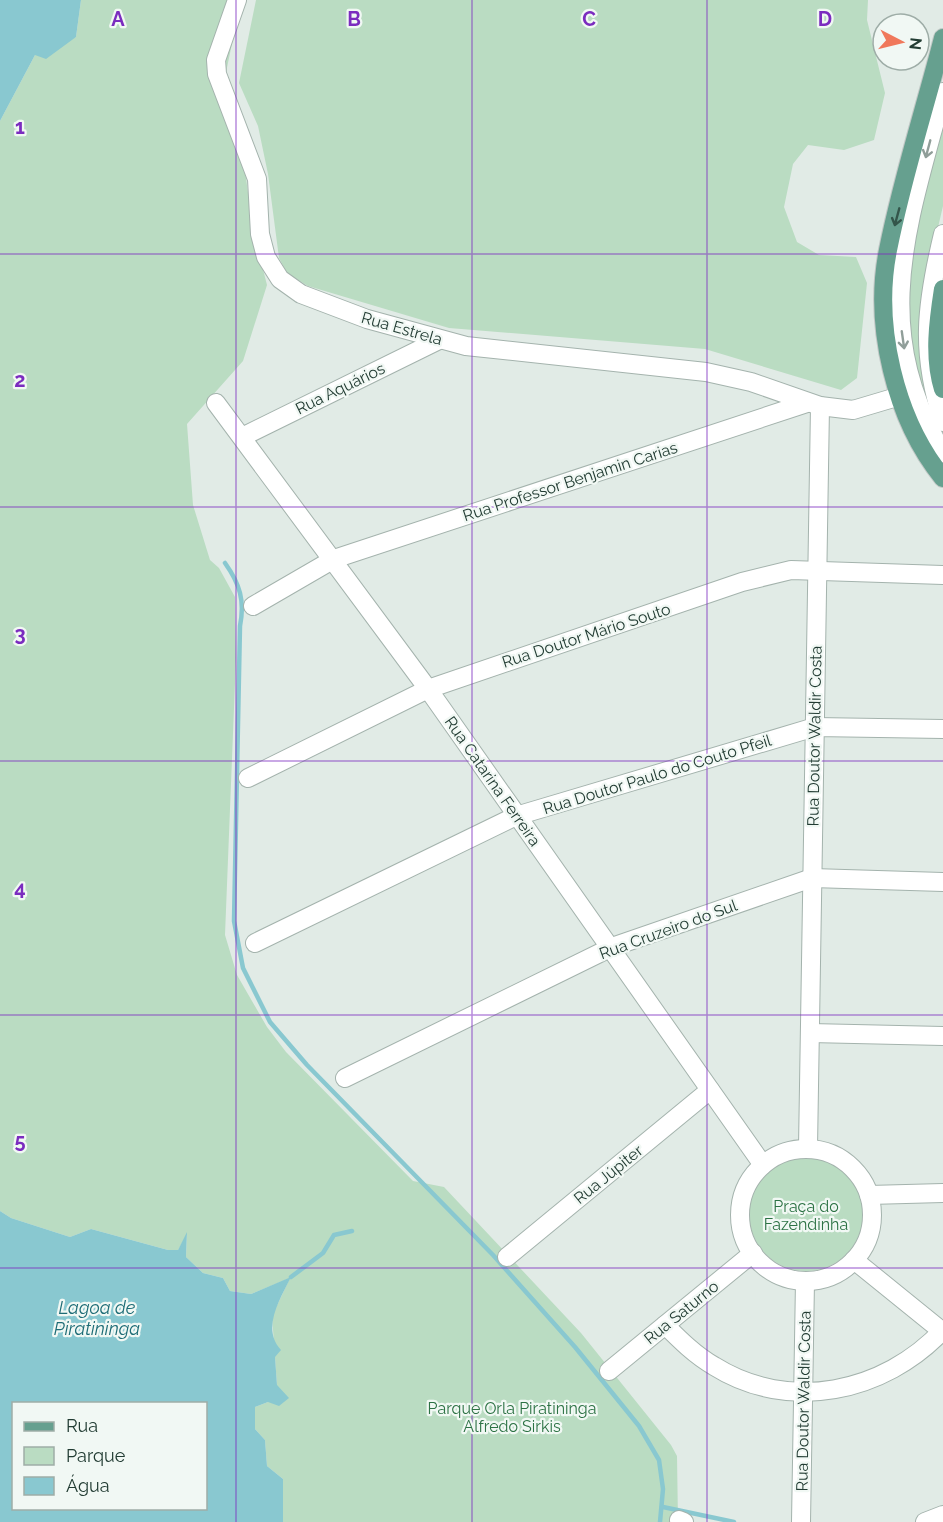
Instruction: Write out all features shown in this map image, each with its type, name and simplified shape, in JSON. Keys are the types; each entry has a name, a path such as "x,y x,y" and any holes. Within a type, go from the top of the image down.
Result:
{"main road":[{"path":"943,38 888,251 884,310 888,342 900,396 917,437 943,478"},
{"path":"943,289 939,314 938,359 943,389"}],"street":[{"name":"Rua Estrela","path":"237,0 216,60 217,74 257,179 260,234 266,257 280,279 301,294 367,319 439,340 519,353 706,372 751,382 813,404"},
{"path":"942,99 906,235 899,285 902,341 914,391 932,434 943,453"},
{"path":"943,234 931,281 926,331 932,386 943,422"},
{"name":"Rua Aquários","path":"242,437 439,340"},
{"path":"813,404 853,410 900,396"},
{"name":"Rua Catarina Ferreira","path":"216,403 334,559 428,689 516,816 612,947 763,1165"},
{"name":"Rua Professor Benjamin Carias","path":"253,606 334,559 813,404"},
{"name":"Rua Doutor Waldir Costa","path":"808,1149 817,570 813,404"},
{"name":"Rua Doutor Mário Souto","path":"248,778 428,689 742,582 790,570 943,575"},
{"name":"Rua Doutor Paulo do Couto Pfeil","path":"255,943 516,816 815,727 943,729"},
{"name":"Rua Cruzeiro do Sul","path":"345,1078 612,947 812,878 943,882"},
{"path":"810,1033 943,1036"},
{"name":"Rua Júpiter","path":"507,1257 710,1090"},
{"path":"808,1149 828,1152 846,1162 860,1177 869,1195 870,1229 867,1240 854,1260 832,1275 805,1281 788,1278 772,1271 753,1253 742,1226 741,1207 751,1180 763,1165 786,1152 808,1149"},
{"path":"869,1195 943,1192"},
{"name":"Rua Saturno","path":"609,1371 753,1253"},
{"path":"665,1325 696,1353 735,1377 769,1388 803,1392 838,1389 872,1380 913,1358 943,1331 854,1260"},
{"name":"Rua Doutor Waldir Costa","path":"801,1522 805,1281"},
{"path":"925,1522 943,1515"}],"green space":[{"name":"Parque Orla Piratininga Alfredo Sirkis","path":"81,0 241,0 223,87 239,126 253,230 267,285 243,361 187,424 193,505 210,560 219,568 235,597 236,658 225,935 237,975 267,1027 286,1052 413,1181 444,1187 581,1333 671,1445 677,1456 678,1522 283,1522 283,1479 267,1466 265,1440 255,1429 255,1407 268,1402 277,1385 272,1316 290,1278 251,1294 230,1291 223,1278 203,1273 186,1257 187,1234 178,1250 168,1250 91,1229 70,1237 11,1218 0,1211 0,121 35,55 76,37"},
{"path":"256,0 868,0 867,20 871,36 871,72 880,72 885,93 874,140 844,150 808,145 793,164 784,207 797,242 819,255 856,257 867,283 857,378 841,390 705,349 449,328 308,286 287,273 279,258 268,174 258,126 239,83"},
{"path":"943,122 943,206 922,296 938,425 924,399 907,334 912,238"},
{"name":"Praça do Fazendinha","path":"806,1157 828,1161 847,1173 859,1192 863,1214 859,1236 847,1255 828,1267 806,1271 784,1267 765,1255 753,1236 749,1214 753,1192 765,1173 784,1161"}],"water":[{"path":"0,0 81,0 76,37 46,59 35,55 0,121"},
{"name":"Lagoa de Piratininga","path":"0,1211 11,1218 70,1237 91,1229 168,1250 178,1250 187,1232 186,1257 203,1273 223,1278 230,1291 251,1294 291,1277 272,1323 275,1342 281,1350 275,1357 277,1385 289,1398 279,1406 268,1402 255,1407 255,1429 265,1440 267,1466 283,1479 283,1522 0,1522"}],"waterway":[{"path":"225,563 238,586 242,609 234,921 243,968 270,1022 307,1065 493,1255 575,1347 639,1426 659,1460 663,1489 660,1522"},
{"path":"291,1277 323,1253 334,1235 352,1231"},
{"path":"663,1507 734,1522"}]}
